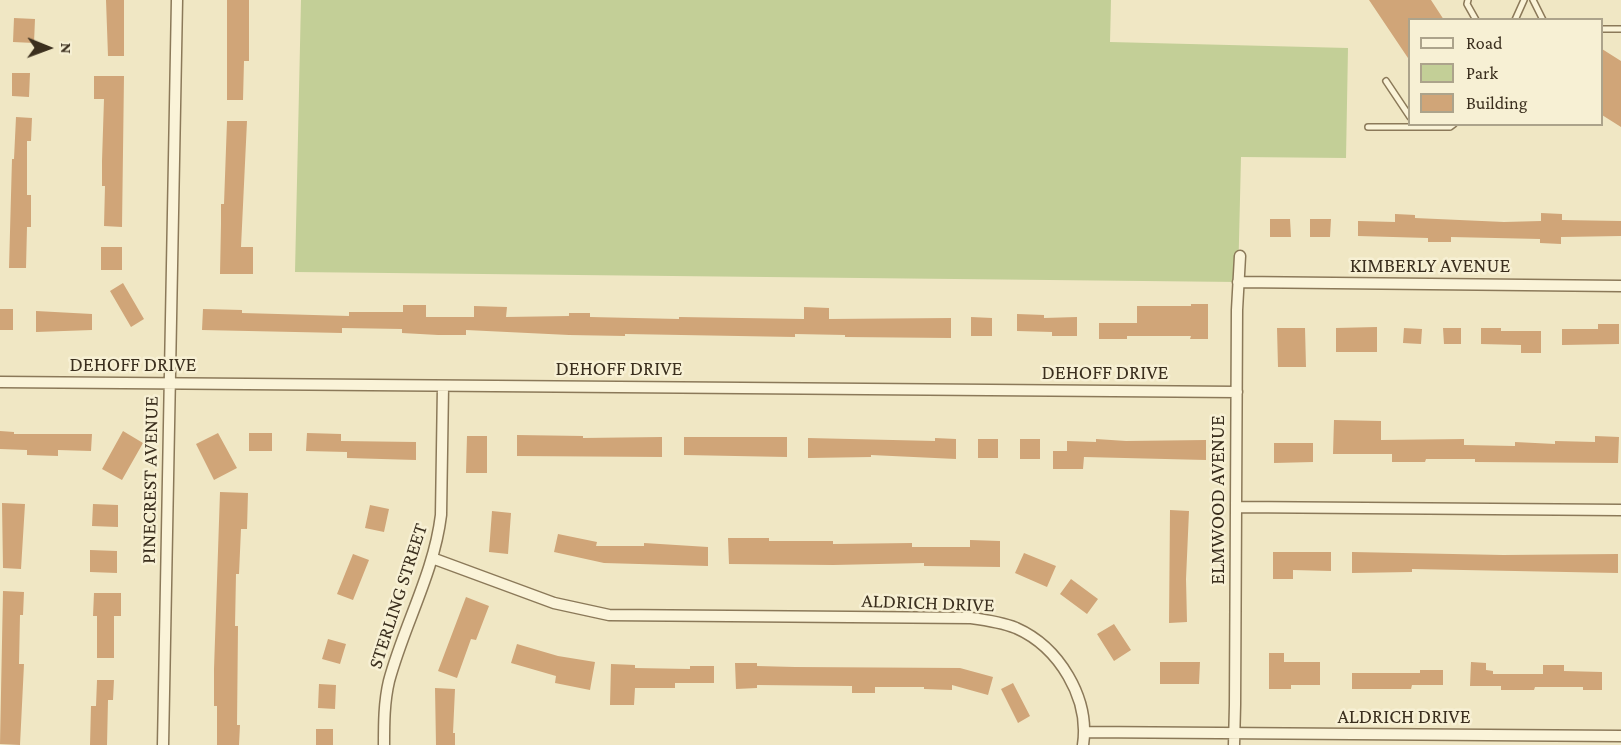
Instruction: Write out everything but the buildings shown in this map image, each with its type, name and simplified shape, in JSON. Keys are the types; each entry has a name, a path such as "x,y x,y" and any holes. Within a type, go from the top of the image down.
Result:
{"street":[{"name":"PINECREST AVENUE","path":"163,745 177,0"},
{"name":"ELMWOOD AVENUE","path":"1234,739 1239,256"},
{"name":"KIMBERLY AVENUE","path":"1238,282 1621,286"},
{"name":"DEHOFF DRIVE","path":"0,382 1237,392"},
{"name":"STERLING STREET","path":"384,745 389,681 439,535 443,386"},
{"path":"1236,507 1621,510"},
{"name":"ALDRICH DRIVE","path":"432,558 554,603 609,615 971,618 997,622 1026,634 1053,655 1068,676 1077,695 1085,732 1234,739 1621,736"},
{"path":"1083,745 1085,732"}],"lane":[{"path":"1468,0 1467,4 1475,18"},
{"path":"1516,18 1524,0"},
{"path":"1533,0 1542,18"},
{"path":"1603,29 1621,29"},
{"path":"1386,81 1408,114"},
{"path":"1368,127 1451,126"}],"green space":[{"path":"301,0 1111,0 1110,42 1348,48 1346,158 1241,157 1238,282 295,272"}]}
